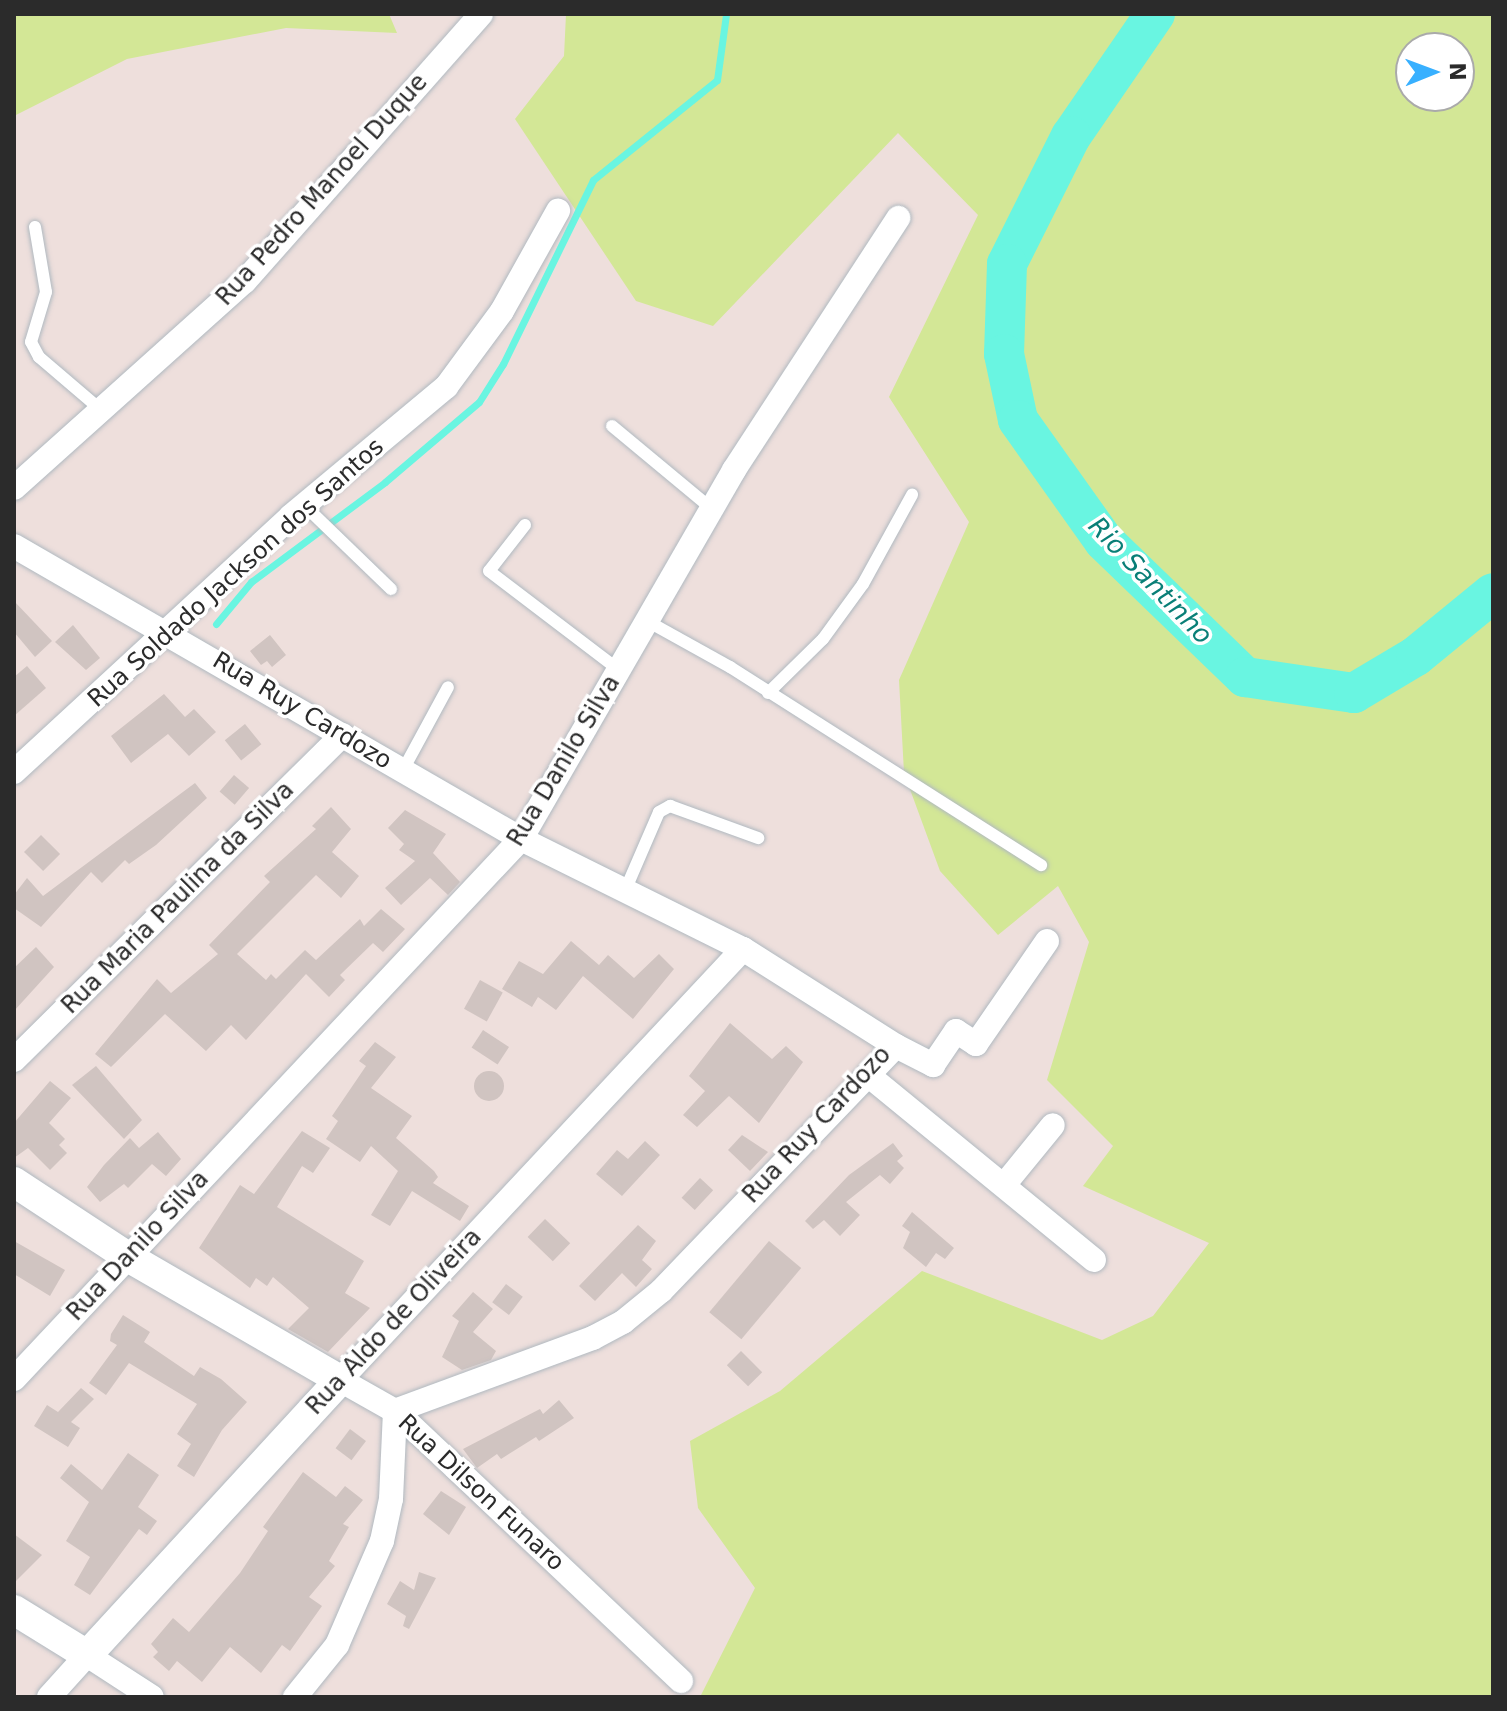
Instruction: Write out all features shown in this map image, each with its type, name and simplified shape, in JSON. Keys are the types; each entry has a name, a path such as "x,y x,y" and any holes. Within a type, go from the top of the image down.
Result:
{"street":[{"name":"Rua Pedro Manoel Duque","path":"14,488 245,281 481,14"},
{"name":"Rua Soldado Jackson dos Santos","path":"14,772 446,387 471,360 558,211"},
{"name":"Rua Danilo Silva","path":"14,1379 521,839 712,509 898,218"},
{"name":"Rua Ruy Cardozo","path":"14,546 170,633 521,839 624,893 743,949 896,1046 661,1291 623,1322 593,1338 395,1411"},
{"name":"Rua Maria Paulina da Silva","path":"14,1060 342,735"},
{"path":"896,1046 933,1065 956,1031 976,1044 1047,941"},
{"name":"Rua Aldo de Oliveira","path":"49,1697 743,949"},
{"path":"868,1075 1094,1260"},
{"path":"1004,1185 1053,1125"},
{"name":"Rua Dilson Funaro","path":"14,1182 128,1257 395,1411 681,1681"},
{"path":"295,1697 337,1645 382,1541 391,1499 395,1411"},
{"path":"14,1610 152,1697"}],"lane":[{"path":"35,227 46,292 31,342 39,357 101,410"},
{"path":"612,426 712,509"},
{"path":"768,693 823,639 863,584 912,495"},
{"path":"309,510 391,589"},
{"path":"525,525 489,571 619,670"},
{"path":"647,621 768,693 1041,865"},
{"path":"403,770 448,687"},
{"path":"624,893 659,812 670,806 758,838"}],"green space":[{"path":"14,14 389,14 397,33 286,28 127,59 14,116"},
{"path":"566,14 1493,14 1493,1697 700,1697 755,1588 698,1508 690,1441 780,1391 922,1271 1102,1340 1153,1316 1209,1243 1083,1186 1113,1146 1047,1080 1089,942 1058,886 998,935 940,871 904,773 899,680 969,522 889,397 978,215 898,133 713,326 636,301 515,119 564,56"}],"building":[{"path":"14,601 52,641 35,657 14,632"},
{"path":"73,625 100,658 86,670 55,642"},
{"path":"270,635 286,655 272,667 267,661 261,665 250,651"},
{"path":"27,666 46,688 14,716 14,677"},
{"path":"164,694 185,717 194,709 216,732 189,756 168,734 131,763 111,736"},
{"path":"245,724 261,744 241,761 225,740"},
{"path":"234,775 249,788 235,805 220,792"},
{"path":"195,783 207,798 156,845 129,864 125,860 102,883 91,872 41,927 14,908 14,895 27,878 43,896"},
{"path":"331,807 351,829 332,852 359,876 341,898 316,875 237,954 266,980 271,974 276,979 305,950 316,960 360,919 364,926 381,909 405,929 383,952 373,943 340,975 345,980 329,997 306,974 246,1040 231,1025 206,1051 165,1014 111,1067 95,1054 157,979 171,993 218,954 209,945 270,882 264,876 316,829 312,826"},
{"path":"405,810 446,834 433,853 460,882 448,895 430,878 401,905 385,888 415,861 399,850 404,844 388,828"},
{"path":"41,835 60,854 43,871 24,852"},
{"path":"571,941 599,965 608,955 634,978 659,954 674,969 633,1019 583,976 556,1010 538,997 532,1007 502,989 519,961 543,974"},
{"path":"36,947 54,967 14,1011 14,968"},
{"path":"480,980 503,993 487,1021 464,1009"},
{"path":"730,1023 772,1059 786,1046 803,1062 759,1123 729,1096 697,1127 683,1115 705,1091 689,1076"},
{"path":"483,1030 509,1047 498,1064 472,1048"},
{"path":"375,1042 396,1057 371,1088 412,1116 396,1138 434,1171 438,1177 433,1183 469,1206 460,1221 412,1191 390,1226 371,1215 398,1171 371,1146 360,1162 326,1139 338,1121 332,1116 366,1066 359,1061"},
{"path":"96,1066 142,1120 124,1139 72,1085"},
{"path":"489,1071 500,1075 504,1086 500,1097 489,1101 478,1097 474,1086 478,1075"},
{"path":"50,1081 71,1098 49,1123 65,1139 59,1145 67,1153 50,1170 28,1148 14,1158 14,1123"},
{"path":"302,1131 330,1148 313,1173 302,1166 277,1207 364,1261 345,1293 370,1308 328,1352 288,1329 309,1308 273,1277 267,1286 256,1278 250,1288 199,1248 240,1185 254,1194"},
{"path":"158,1132 181,1159 166,1176 152,1164 128,1188 124,1184 100,1202 87,1187 104,1165 130,1138 139,1148"},
{"path":"742,1135 768,1152 750,1171 728,1150"},
{"path":"645,1141 660,1155 622,1196 596,1174 617,1150 628,1159"},
{"path":"893,1143 903,1156 897,1161 904,1168 890,1184 880,1175 846,1202 860,1215 840,1236 824,1220 813,1229 805,1221 849,1175"},
{"path":"700,1178 713,1190 695,1210 682,1198"},
{"path":"912,1212 954,1248 945,1259 936,1253 926,1267 903,1248 910,1232 902,1226"},
{"path":"545,1219 570,1243 553,1261 528,1237"},
{"path":"638,1225 656,1241 642,1260 652,1269 636,1287 622,1273 595,1301 579,1286"},
{"path":"14,1241 65,1270 50,1296 14,1274"},
{"path":"769,1241 801,1268 741,1339 709,1312"},
{"path":"506,1284 523,1297 509,1315 492,1302"},
{"path":"473,1292 493,1309 473,1332 496,1351 491,1360 462,1370 442,1357 459,1321 452,1316"},
{"path":"123,1315 150,1332 144,1342 194,1376 200,1367 221,1379 247,1402 222,1430 194,1477 177,1466 191,1444 177,1434 197,1404 129,1363 106,1395 89,1383 117,1345 110,1341 111,1334"},
{"path":"741,1351 762,1372 748,1386 727,1365"},
{"path":"81,1388 94,1399 71,1422 80,1428 68,1447 34,1426 47,1405 58,1412"},
{"path":"559,1400 574,1418 539,1441 536,1437 501,1459 497,1454 477,1468 463,1449 540,1409 543,1414"},
{"path":"350,1429 366,1441 352,1460 336,1448"},
{"path":"128,1453 159,1475 138,1507 157,1521 147,1535 139,1529 90,1595 74,1585 90,1557 66,1541 89,1502 60,1478 71,1464 102,1490"},
{"path":"303,1472 336,1497 345,1486 363,1500 343,1524 349,1527 329,1561 335,1566 309,1597 322,1606 290,1651 282,1645 261,1673 230,1647 202,1682 177,1661 169,1671 153,1657 158,1652 151,1644 173,1618 189,1632 240,1573 268,1531 263,1527"},
{"path":"441,1491 466,1507 449,1535 423,1514"},
{"path":"14,1534 42,1555 14,1583"},
{"path":"419,1572 436,1578 409,1629 403,1626 406,1616 387,1604 400,1581 414,1590"}],"waterway":[{"path":"216,624 251,582 385,482 479,402 503,364 593,180 717,80 726,14"},
{"name":"Rio Santinho","path":"1155,14 1071,136 1007,264 1004,354 1018,420 1104,541 1245,677 1354,693 1416,656 1493,593"}]}
